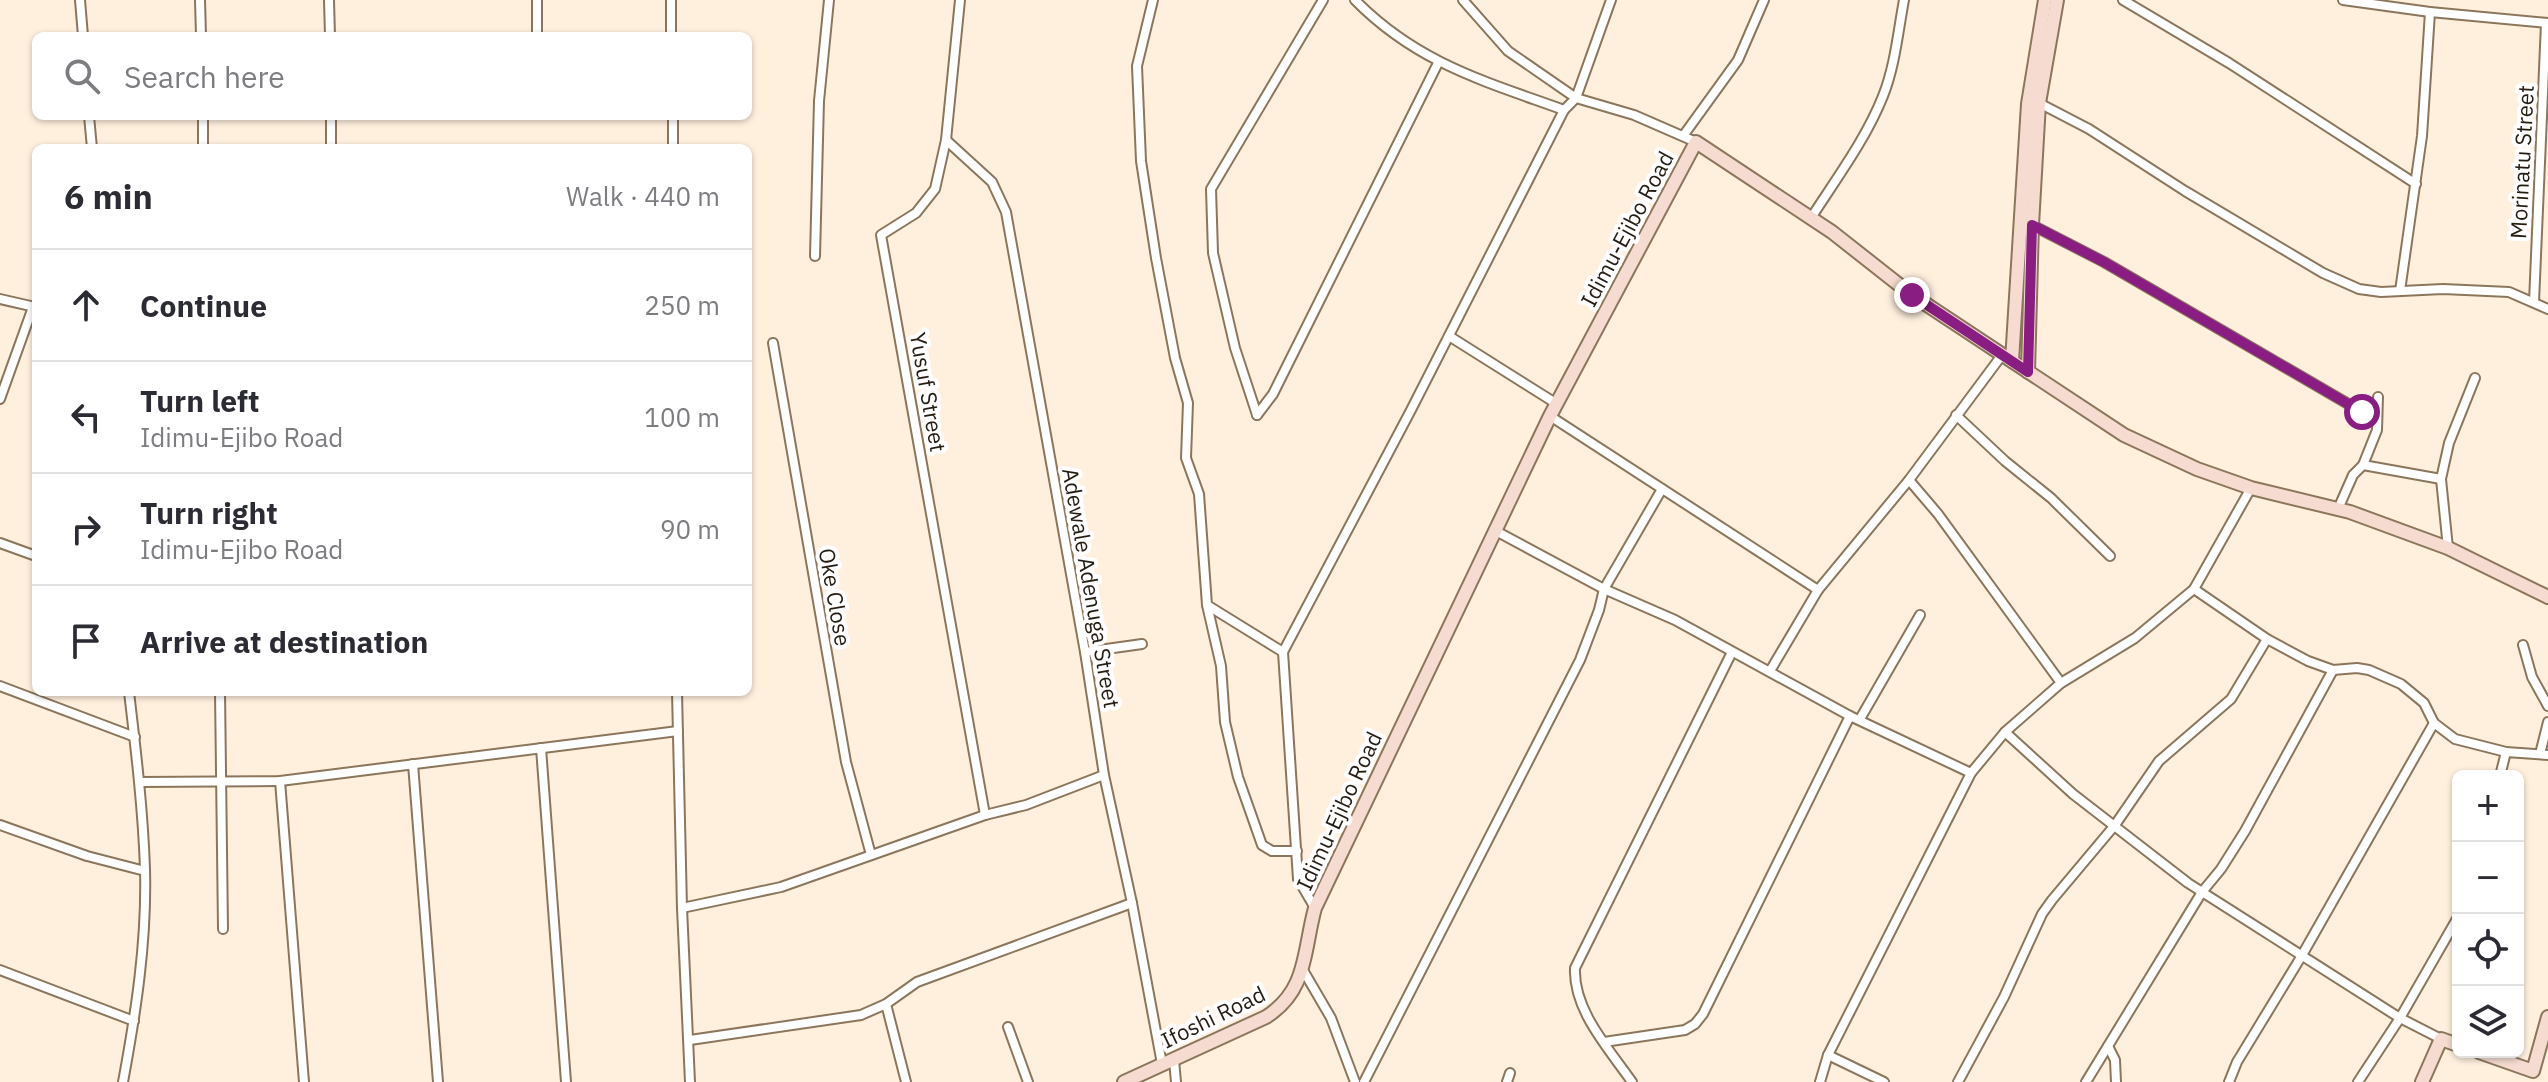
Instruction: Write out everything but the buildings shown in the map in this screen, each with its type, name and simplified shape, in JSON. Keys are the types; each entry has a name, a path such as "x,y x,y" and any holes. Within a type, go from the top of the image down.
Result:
{"main road":[{"path":"2007,358 2045,0"},
{"path":"2028,372 2032,128 2039,103 2055,0"},
{"name":"Idimu-Ejibo Road","path":"1303,970 1315,908 1494,530 1553,410 1696,142 1811,218 1912,295 2124,435 2197,469 2251,488 2338,509 2448,548 2548,597"},
{"name":"Ifoshi Road","path":"1124,1082 1278,1010 1289,997 1303,970"},
{"path":"2491,1058 2531,1077 2548,1017"},
{"path":"2422,1082 2441,1039 2452,1043"}],"street":[{"path":"80,0 83,32"},
{"path":"200,0 201,32"},
{"path":"329,0 330,32"},
{"path":"537,0 537,32"},
{"path":"671,0 671,32"},
{"path":"815,256 819,101 829,0"},
{"name":"Yusuf Street","path":"960,0 946,140 935,189 916,213 881,235 985,815"},
{"path":"1153,0 1137,66 1141,161 1169,329 1188,403 1186,458 1199,494 1207,605 1221,666 1225,722 1238,777 1262,845 1272,851 1297,851"},
{"path":"1323,0 1211,189 1213,253 1235,348 1257,415 1273,394 1438,63"},
{"path":"1355,0 1400,40 1438,63 1564,110"},
{"path":"1463,0 1508,51 1576,98 1634,115 1696,142"},
{"path":"1315,908 1298,879 1283,652 1564,110 1576,98 1611,0"},
{"path":"1683,136 1738,60 1764,0"},
{"path":"1811,218 1883,97 1904,0"},
{"path":"2123,0 2229,63 2416,184"},
{"path":"2343,0 2547,23"},
{"path":"2400,291 2422,136 2430,12"},
{"name":"Morinatu Street","path":"2534,302 2547,23"},
{"path":"2039,103 2089,129 2185,191 2323,273 2359,289 2381,292 2443,289 2509,292 2548,309"},
{"path":"89,120 92,144"},
{"path":"203,120 203,144"},
{"path":"331,120 331,144"},
{"path":"673,120 673,144"},
{"name":"Adewale Adenuga Street","path":"946,140 992,182 1006,212 1104,775 1168,1062 1176,1082"},
{"path":"2032,225 2104,262 2362,412"},
{"path":"0,299 32,306"},
{"path":"0,399 32,315"},
{"path":"1449,336 1662,489 1818,590"},
{"name":"Oke Close","path":"773,343 846,762 871,855"},
{"path":"1770,671 1818,590 1909,480 1956,415 2007,358"},
{"path":"2448,548 2441,479 2449,443 2475,378"},
{"path":"2338,509 2353,475 2363,465 2377,430 2378,397"},
{"path":"1956,415 2005,461 2051,498 2110,556"},
{"path":"2363,465 2441,479"},
{"path":"1909,480 1938,514 2061,683"},
{"path":"1820,1082 1828,1055 1971,773 2005,732 2061,683 2135,638 2194,589 2251,488"},
{"path":"1364,1082 1580,660 1604,589 1662,489"},
{"path":"1494,530 1604,589 1675,620 1855,718 1971,773"},
{"path":"0,543 32,555"},
{"path":"2194,589 2267,639 2308,661 2333,670 2369,670 2401,684 2424,703 2434,723 2455,739 2506,752 2544,755 2548,722"},
{"path":"1207,605 1283,652"},
{"path":"1604,1042 1685,1030 1703,1014 1855,718 1920,615"},
{"path":"1958,1082 2004,997 2042,914 2115,825 2159,761 2231,699 2267,639"},
{"path":"1085,652 1142,644"},
{"path":"2523,645 2532,677 2548,706"},
{"path":"1632,1082 1604,1042 1574,986 1575,968 1732,652"},
{"path":"2086,1082 2202,892 2245,831 2333,670"},
{"path":"0,686 135,737"},
{"path":"123,1082 141,959 145,871 140,782 130,696"},
{"path":"220,696 223,929"},
{"path":"677,696 690,1082"},
{"path":"2229,1082 2237,1062 2301,957 2434,723"},
{"path":"140,782 280,781 678,731"},
{"path":"2005,732 2073,794 2202,892 2400,1018 2441,1039"},
{"path":"541,748 566,1082"},
{"path":"2502,770 2506,752"},
{"path":"413,764 438,1082"},
{"path":"682,908 781,887 985,815 1026,805 1104,775"},
{"path":"280,781 304,1082"},
{"path":"0,825 87,856 145,871"},
{"path":"690,1040 861,1015 886,1004 917,982 1132,903"},
{"path":"2358,1082 2400,1018 2452,927"},
{"path":"0,970 134,1021"},
{"path":"1303,970 1331,1018 1355,1082"},
{"path":"886,1004 906,1082"},
{"path":"1008,1027 1028,1082"},
{"path":"2108,1046 2115,1060 2116,1082"},
{"path":"1828,1055 1884,1082"}],"route":[{"path":"1912,295 2028,372 2032,225 2104,262 2362,412"}]}
